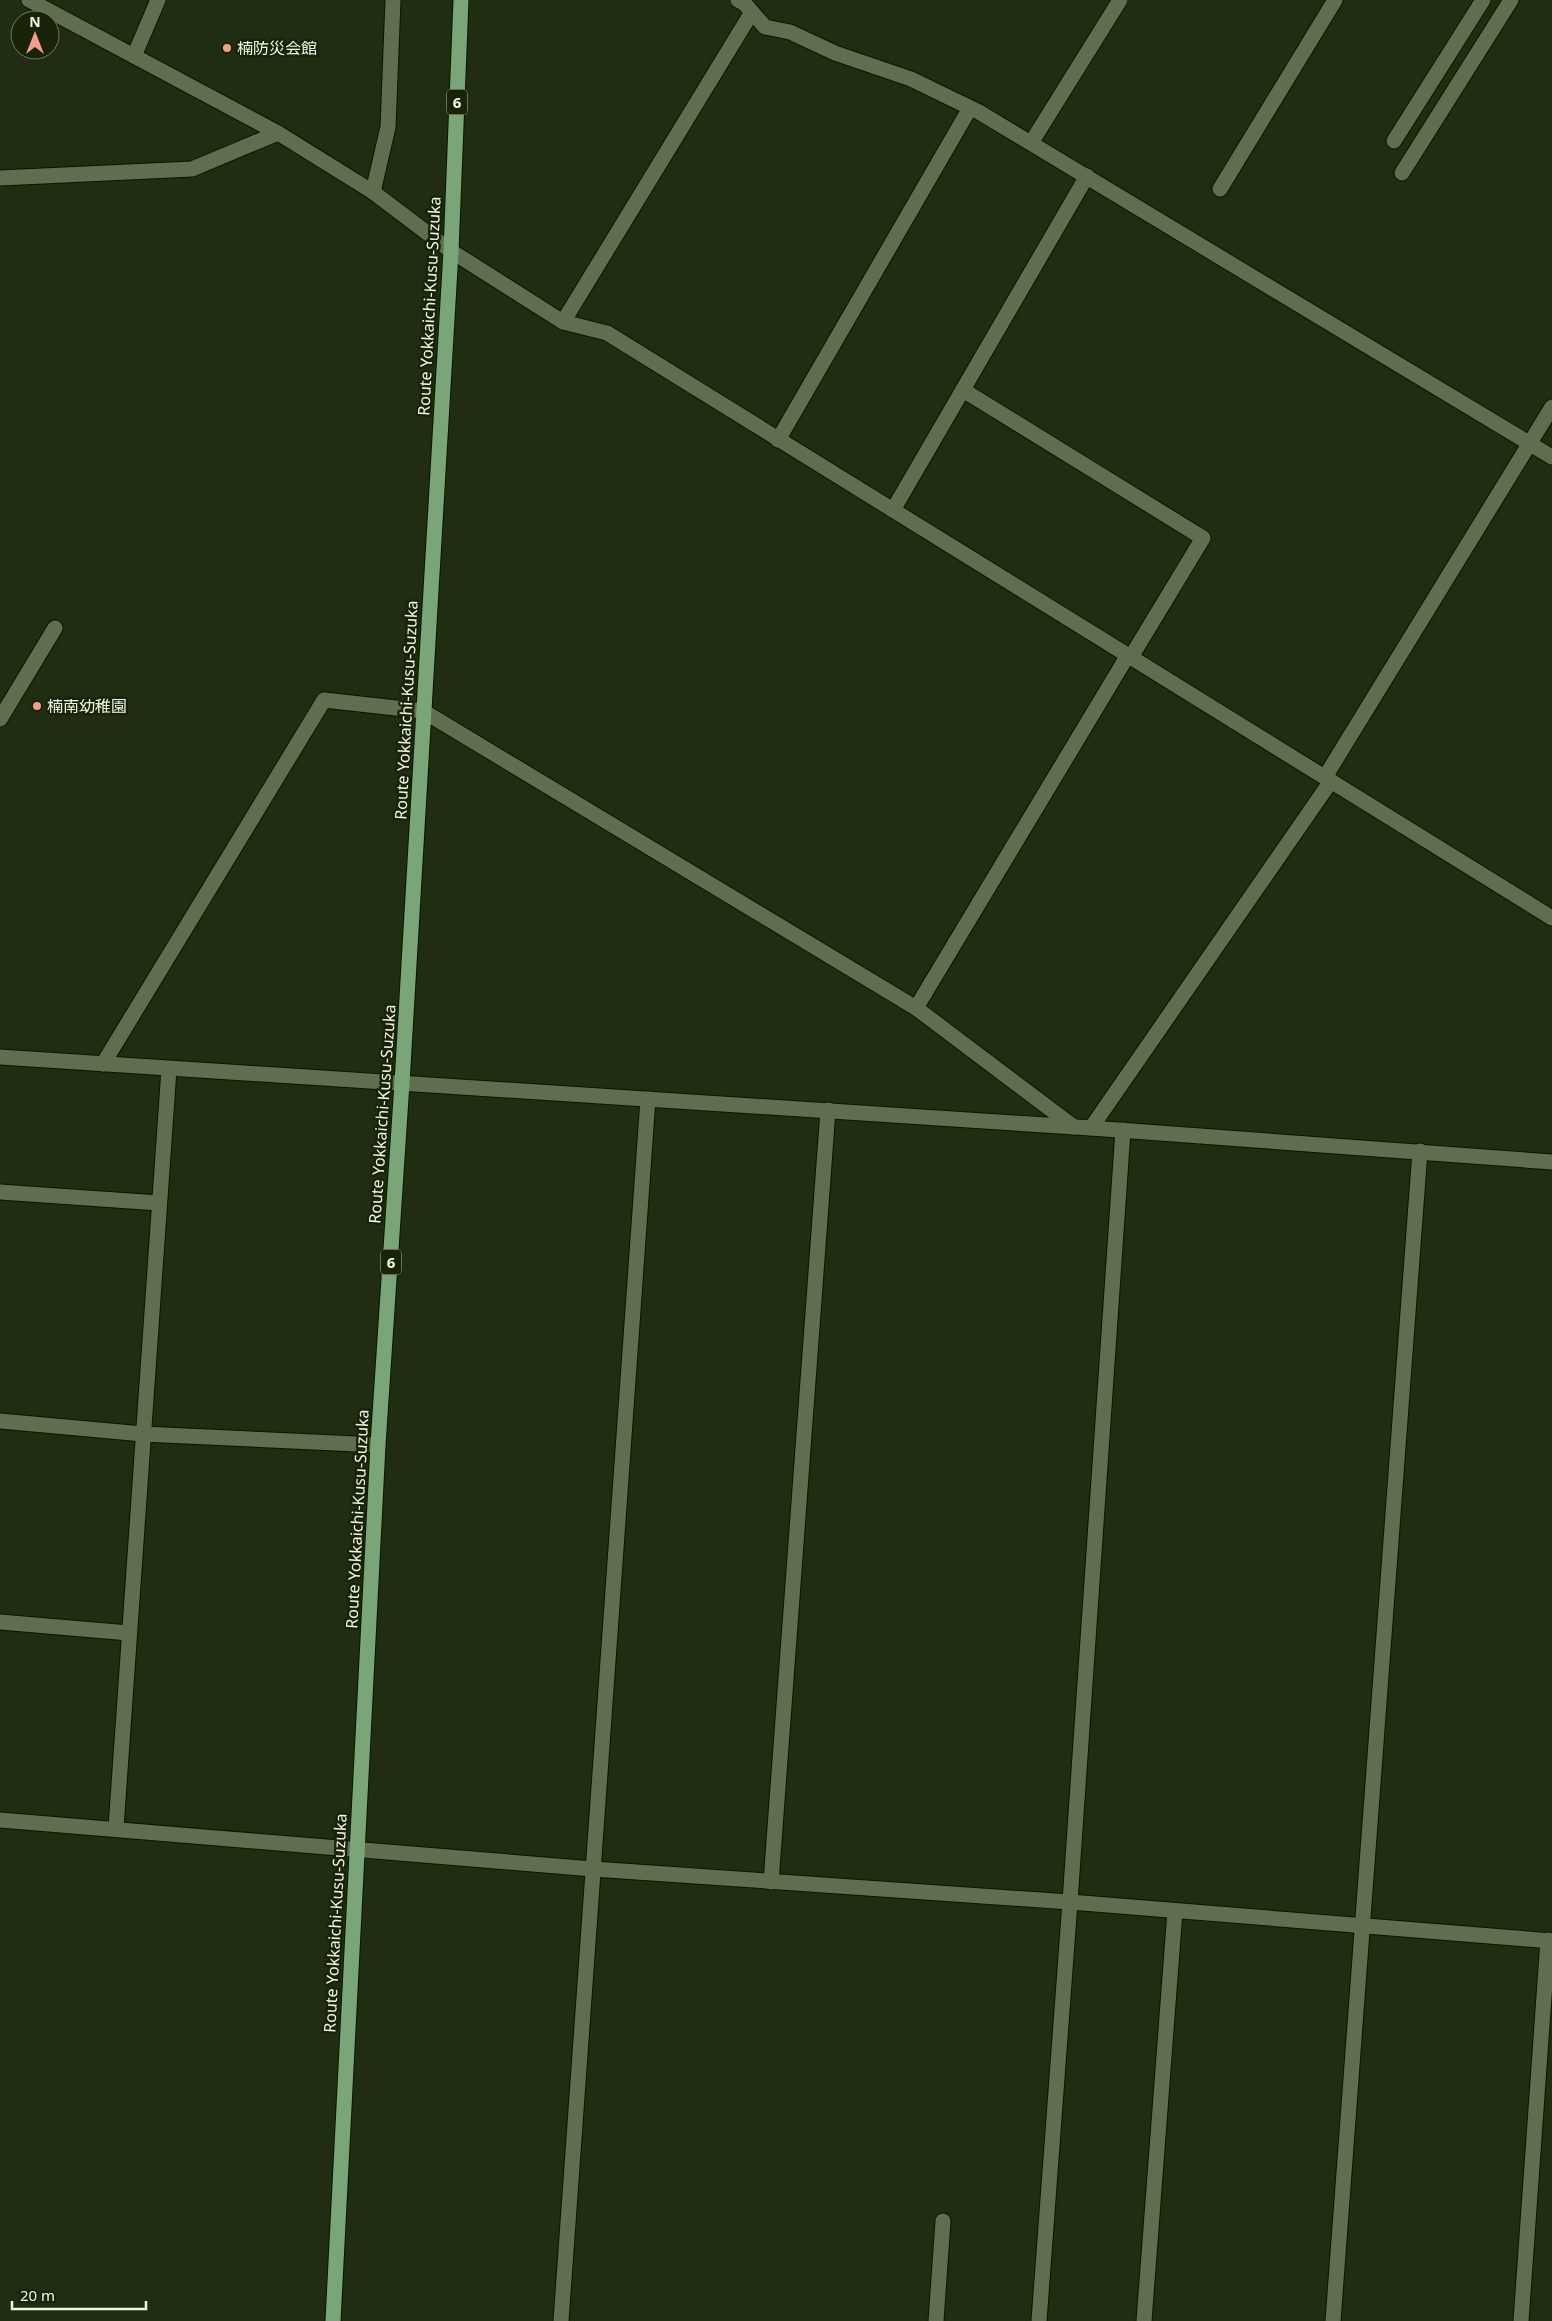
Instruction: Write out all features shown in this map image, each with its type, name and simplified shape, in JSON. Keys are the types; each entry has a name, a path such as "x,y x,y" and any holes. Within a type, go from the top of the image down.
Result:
{"main road":[{"name":"Route Yokkaichi-Kusu-Suzuka","path":"333,2321 378,1446 402,1083 451,251 461,0"}],"street":[{"path":"29,0 278,133 373,192 451,251 563,322 607,333 1552,918"},
{"path":"134,56 158,0"},
{"path":"373,192 388,127 393,0"},
{"path":"738,0 745,4 765,27 790,32 835,53 912,79 970,108 1031,142 1552,457"},
{"path":"1031,142 1120,0"},
{"path":"1220,189 1335,0"},
{"path":"1394,141 1482,0"},
{"path":"1402,173 1512,0"},
{"path":"563,322 752,12"},
{"path":"778,440 970,108"},
{"path":"0,178 192,168 278,133"},
{"path":"892,510 964,390 1087,176"},
{"path":"916,1008 1129,656 1203,538 964,390"},
{"path":"1091,1128 1328,779 1552,407"},
{"path":"0,719 55,628"},
{"path":"103,1064 324,700 423,711 916,1008 1074,1127"},
{"path":"0,1057 828,1110 1420,1151 1552,1162"},
{"path":"116,1828 169,1069"},
{"path":"561,2321 618,1546 648,1099"},
{"path":"771,1882 828,1110"},
{"path":"1039,2321 1123,1130"},
{"path":"1333,2321 1420,1151"},
{"path":"0,1192 159,1203"},
{"path":"0,1421 143,1434 378,1446"},
{"path":"0,1622 129,1633"},
{"path":"0,1820 116,1828 593,1869 1070,1902 1550,1940 1521,2321"},
{"path":"1144,2321 1175,1910"},
{"path":"936,2321 943,2221"}],"place":[{"name":"楠防災会館","path":"227,48"},
{"name":"楠南幼稚園","path":"37,706"}]}
